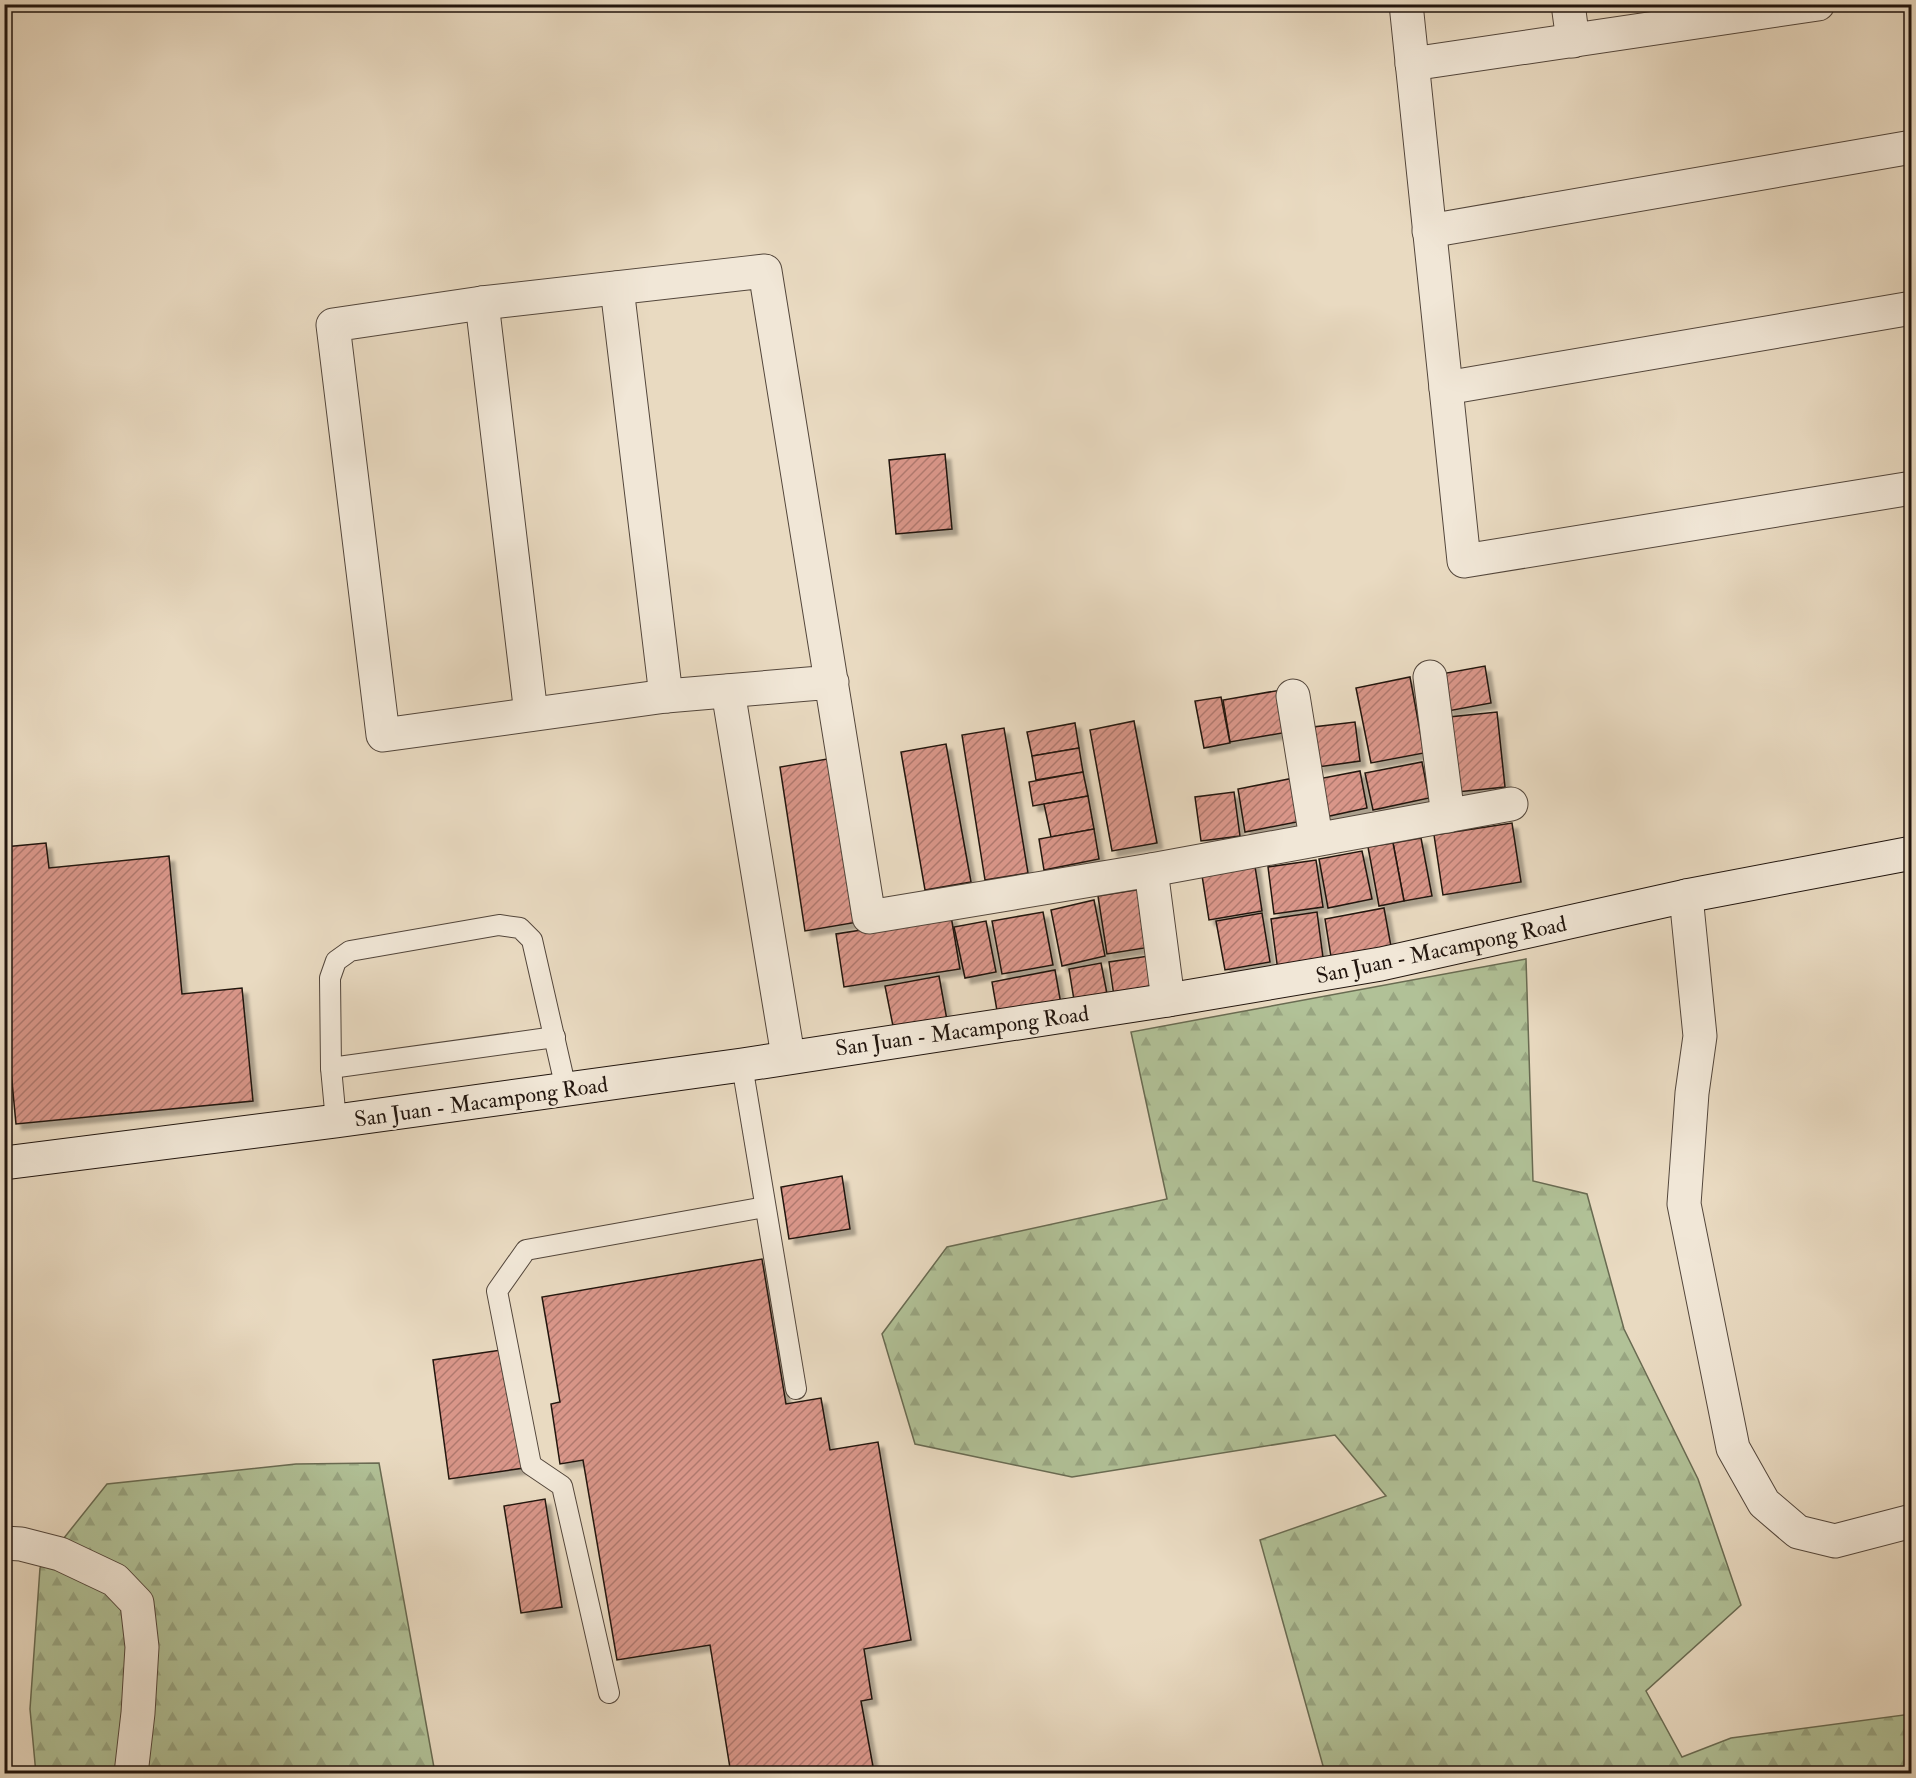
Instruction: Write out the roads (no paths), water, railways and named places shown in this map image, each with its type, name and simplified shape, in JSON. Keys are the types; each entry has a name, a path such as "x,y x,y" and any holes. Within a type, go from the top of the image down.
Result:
{"street":[{"path":"1406,4 1464,561 1911,488"},
{"path":"1568,4 1573,41"},
{"path":"1412,64 1818,4"},
{"path":"1429,231 1911,147"},
{"path":"832,682 666,696 383,735 333,325 482,303 765,271 832,682 868,917 1151,870 1511,804"},
{"path":"616,288 666,696"},
{"path":"482,303 531,714"},
{"path":"1446,388 1911,308"},
{"path":"1430,677 1448,816"},
{"path":"728,691 788,1056"},
{"path":"1293,696 1316,838"},
{"name":"San Juan - Macampong Road","path":"4,1163 336,1121 742,1065 788,1056 1168,1000 1381,964 1686,896 1911,853"},
{"path":"1151,870 1168,1000"},
{"path":"1686,896 1700,1036 1692,1093 1684,1204 1733,1448 1764,1503 1798,1532 1835,1541 1911,1521"},
{"path":"4,1543 21,1544 60,1554 115,1580 137,1603 142,1647 131,1773"}],"lane":[{"path":"336,1121 331,1068 330,978 336,961 350,951 499,925 520,928 532,940 566,1089"},
{"path":"331,1068 555,1037"},
{"path":"742,1065 796,1389"},
{"path":"609,1693 562,1486 531,1465 496,1291 526,1250 765,1207"}]}
